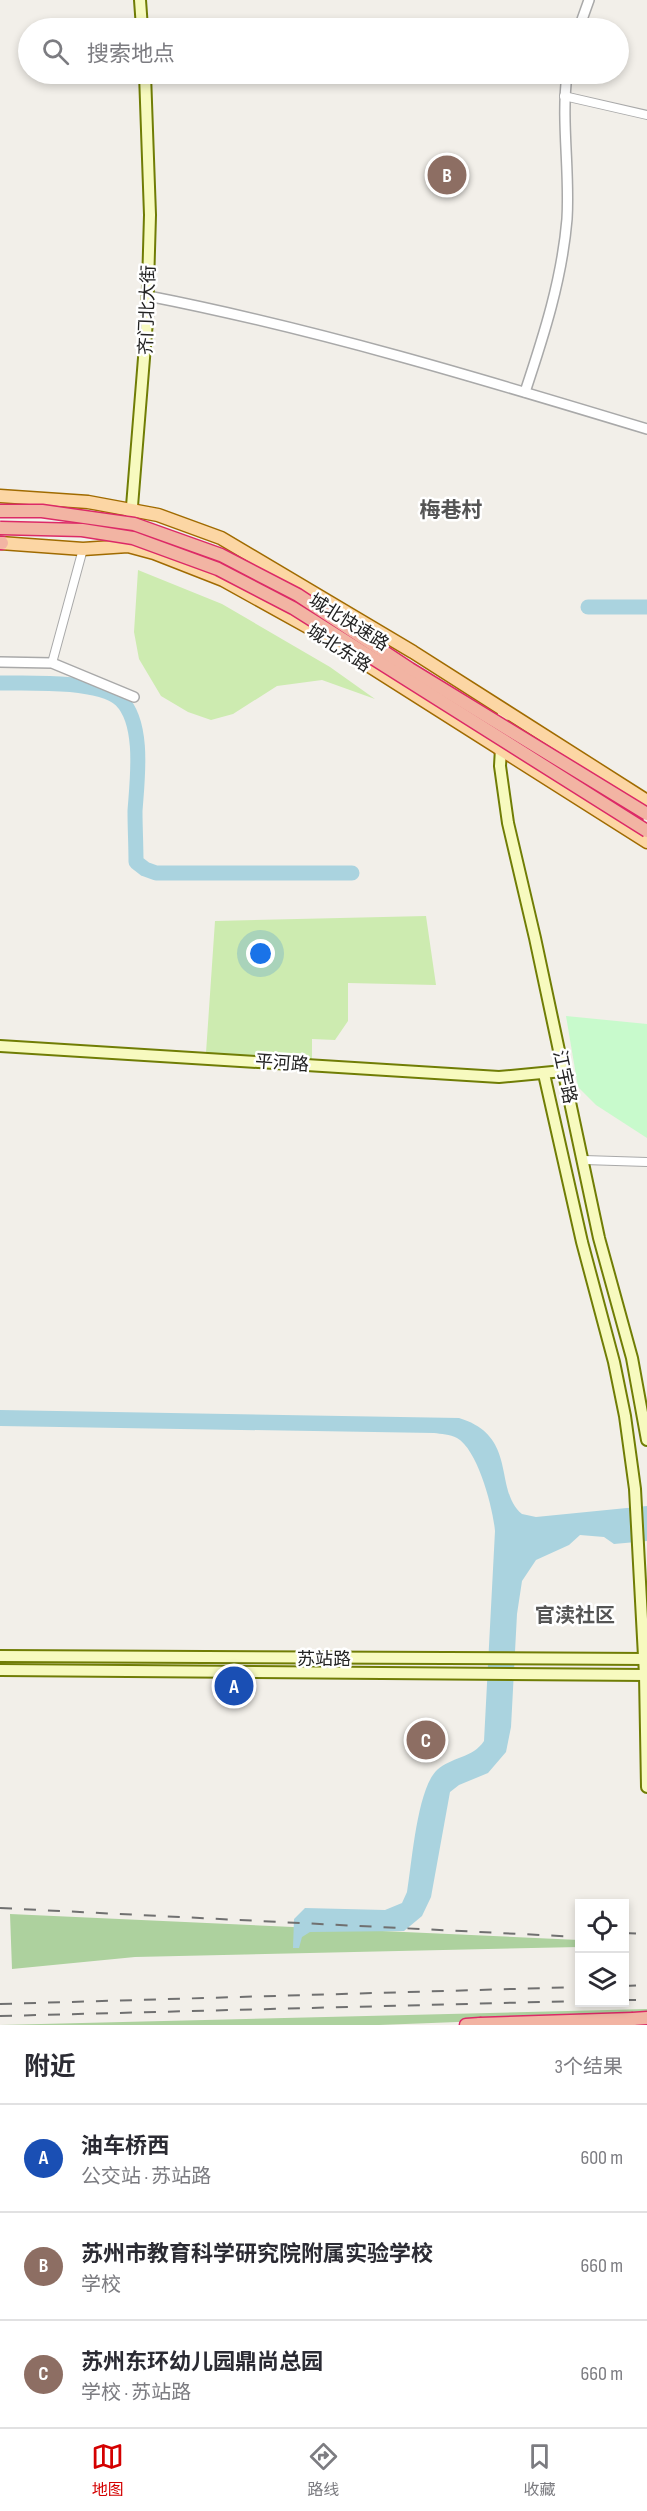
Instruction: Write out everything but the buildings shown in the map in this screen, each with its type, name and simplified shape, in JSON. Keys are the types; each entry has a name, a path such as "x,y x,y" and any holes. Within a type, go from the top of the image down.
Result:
{"highway":[{"name":"城北快速路","path":"0,511 42,511 134,524 221,555 298,595 410,669 647,814"},
{"name":"城北快速路","path":"0,528 82,530 133,538 218,569 293,608 647,831"},
{"path":"466,2025 647,2019"}],"main road":[{"path":"140,0 141,18"},
{"name":"齐门北大街","path":"128,546 133,510 148,296 150,215 145,84"},
{"name":"城北东路","path":"0,496 77,501 158,514 220,538 413,652 503,712 647,801"},
{"name":"城北东路","path":"1,543 82,549 128,546 154,553 223,580 306,626 442,715 502,748 647,842"},
{"name":"江宇路","path":"503,712 500,766 508,823 536,938 599,1238 634,1366 647,1440"},
{"name":"平河路","path":"0,1046 499,1077 563,1071"},
{"name":"江宇路","path":"544,1074 582,1242 619,1385 635,1502 646,1675 647,1787"},
{"name":"苏站路","path":"0,1656 645,1659"},
{"name":"苏站路","path":"0,1670 646,1675"},
{"path":"582,2025 647,2023"}],"street":[{"path":"583,18 589,0"},
{"path":"525,392 549,319 561,263 567,217 566,84"},
{"path":"564,96 647,115"},
{"path":"148,296 232,312 394,354 647,429"},
{"path":"52,663 82,549"},
{"path":"0,663 52,663 134,698"},
{"path":"584,1160 647,1162"}],"green space":[{"path":"138,570 222,604 330,667 375,699 322,680 277,686 233,714 211,720 188,712 161,696 139,659 134,632"},
{"path":"426,916 436,985 348,983 348,1021 335,1040 312,1039 312,1059 206,1053 215,921"},
{"path":"566,1016 647,1024 647,1138 596,1105 578,1087"},
{"path":"10,1914 575,1940 575,1947 135,1957 12,1969"},
{"path":"647,2009 647,2015 379,2025 0,2025"}],"water":[{"path":"0,1410 459,1418 478,1426 490,1437 498,1450 513,1504 522,1514 536,1517 647,1506 647,1541 614,1544 604,1537 580,1535 569,1545 536,1560 522,1581 517,1614 511,1727 506,1752 488,1773 459,1785 450,1792 431,1897 422,1916 404,1931 310,1932 302,1937 299,1948 293,1948 294,1919 305,1908 385,1910 402,1903 407,1892 420,1809 430,1780 437,1770 474,1751 484,1741 495,1531 488,1495 472,1454 457,1438 434,1433 0,1426"}],"waterway":[{"path":"588,607 647,607"},
{"path":"0,683 63,684 97,689 121,700 129,710 134,723 138,753 135,811 136,862 145,869 156,873 352,873"}],"railway":[{"path":"0,1908 575,1937"},
{"path":"629,1933 647,1934"},
{"path":"629,1986 647,1985"},
{"path":"0,2004 575,1987"},
{"path":"629,2000 647,2000"},
{"path":"0,2016 575,2001"}],"place":[{"name":"苏州市教育科学研究院附属实验学校","path":"447,175"},
{"name":"油车桥西","path":"234,1686"},
{"name":"苏州东环幼儿园鼎尚总园","path":"426,1740"}],"district":[{"name":"梅巷村","path":"451,510"},
{"name":"官渎社区","path":"575,1615"}]}
